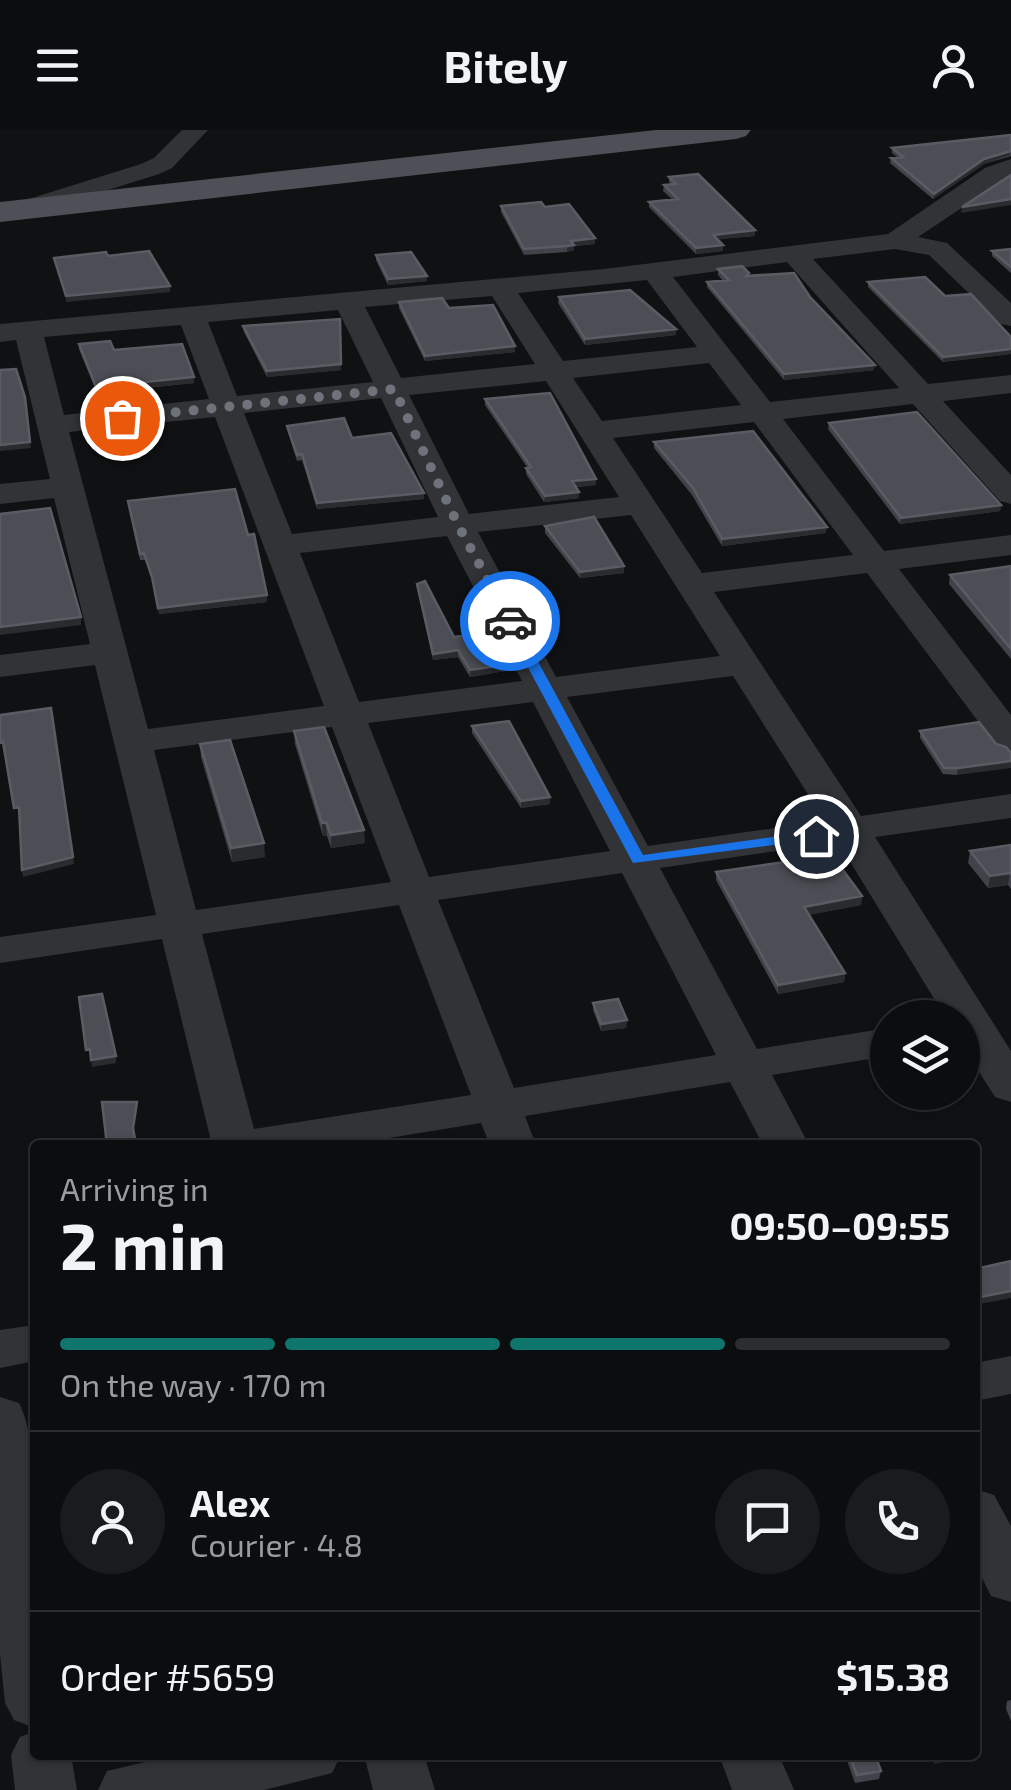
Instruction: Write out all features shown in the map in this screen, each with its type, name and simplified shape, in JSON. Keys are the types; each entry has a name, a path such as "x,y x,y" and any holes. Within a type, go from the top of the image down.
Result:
{"main road":[{"path":"7,211 736,130"}],"street":[{"path":"7,211 150,170 164,162 196,130"},
{"path":"895,241 994,173 1011,166"},
{"path":"233,1140 106,653 53,425 14,332 500,286 895,241 938,248 1011,318"},
{"path":"792,251 1011,494"},
{"path":"654,270 1011,740"},
{"path":"500,286 690,585 982,1026 1011,1087"},
{"path":"347,299 458,525 783,1140"},
{"path":"190,314 505,1124"},
{"path":"53,425 718,353"},
{"path":"592,431 1011,384"},
{"path":"0,494 69,487"},
{"path":"280,544 640,504"},
{"path":"690,585 1011,544"},
{"path":"0,666 106,653"},
{"path":"131,742 742,664"},
{"path":"0,950 1011,806"},
{"path":"312,1140 505,1124 745,1066 870,1045"},
{"path":"0,1349 30,1345"},
{"path":"980,1381 1011,1374"},
{"path":"0,1417 30,1662"},
{"path":"980,1520 1011,1580"},
{"path":"43,1760 46,1790"},
{"path":"129,1790 285,1760"},
{"path":"395,1760 404,1790"},
{"path":"752,1760 763,1790"}],"building":[{"path":"1011,135 1011,151 984,159 934,194 891,158 903,157 892,148"},
{"path":"698,174 755,230 713,235 723,245 696,248 649,202 678,199 664,185 676,184 669,177"},
{"path":"1011,175 1011,199 962,207"},
{"path":"541,202 545,207 569,204 595,238 571,241 574,245 524,249 501,206"},
{"path":"1011,249 1011,267 992,251"},
{"path":"149,251 170,286 66,296 54,258 106,252 108,256"},
{"path":"411,252 427,276 388,279 376,255"},
{"path":"742,266 749,273 746,276 794,273 810,297 875,365 784,374 707,282 729,280 718,269"},
{"path":"925,277 945,296 971,294 1011,337 1011,349 943,357 868,282"},
{"path":"630,290 676,329 585,339 559,297"},
{"path":"442,298 449,308 493,305 515,346 425,356 399,302"},
{"path":"340,319 341,364 267,371 243,326"},
{"path":"110,341 114,350 182,344 194,377 96,387 79,344"},
{"path":"16,369 25,397 30,442 0,445 0,370"},
{"path":"550,393 596,479 572,481 579,492 545,496 526,468 531,467 485,399"},
{"path":"917,412 1001,505 901,518 829,423"},
{"path":"344,418 352,438 391,433 424,493 317,503 302,454 297,455 287,426"},
{"path":"753,431 827,527 722,539 693,488 654,442"},
{"path":"235,489 248,535 254,534 267,595 158,608 128,501"},
{"path":"50,508 81,617 0,627 0,514"},
{"path":"594,517 624,566 580,572 545,526"},
{"path":"1011,566 1011,649 950,575"},
{"path":"425,581 454,637 492,632 505,665 470,670 458,650 433,654 417,584"},
{"path":"51,708 73,857 22,870 19,807 14,808 3,742 0,743 0,715"},
{"path":"509,721 550,797 521,801 472,726"},
{"path":"979,722 996,744 1011,753 1011,761 944,768 920,731"},
{"path":"324,727 364,830 331,835 326,822 322,823 294,731"},
{"path":"230,740 264,843 231,848 200,744"},
{"path":"1011,845 1011,874 990,876 970,851"},
{"path":"832,855 862,896 804,907 845,973 778,985 716,872"},
{"path":"102,994 116,1056 91,1060 90,1049 86,1050 79,997"},
{"path":"618,999 627,1020 601,1024 593,1003"},
{"path":"102,1102 137,1102 135,1140 106,1140"},
{"path":"1011,1261 1011,1291 980,1297 980,1268"},
{"path":"851,1760 877,1760 881,1771 857,1775"}],"way so far":[{"path":"122,418 394,389 458,525 510,621"}],"route":[{"path":"510,621 638,860 816,836"}]}
